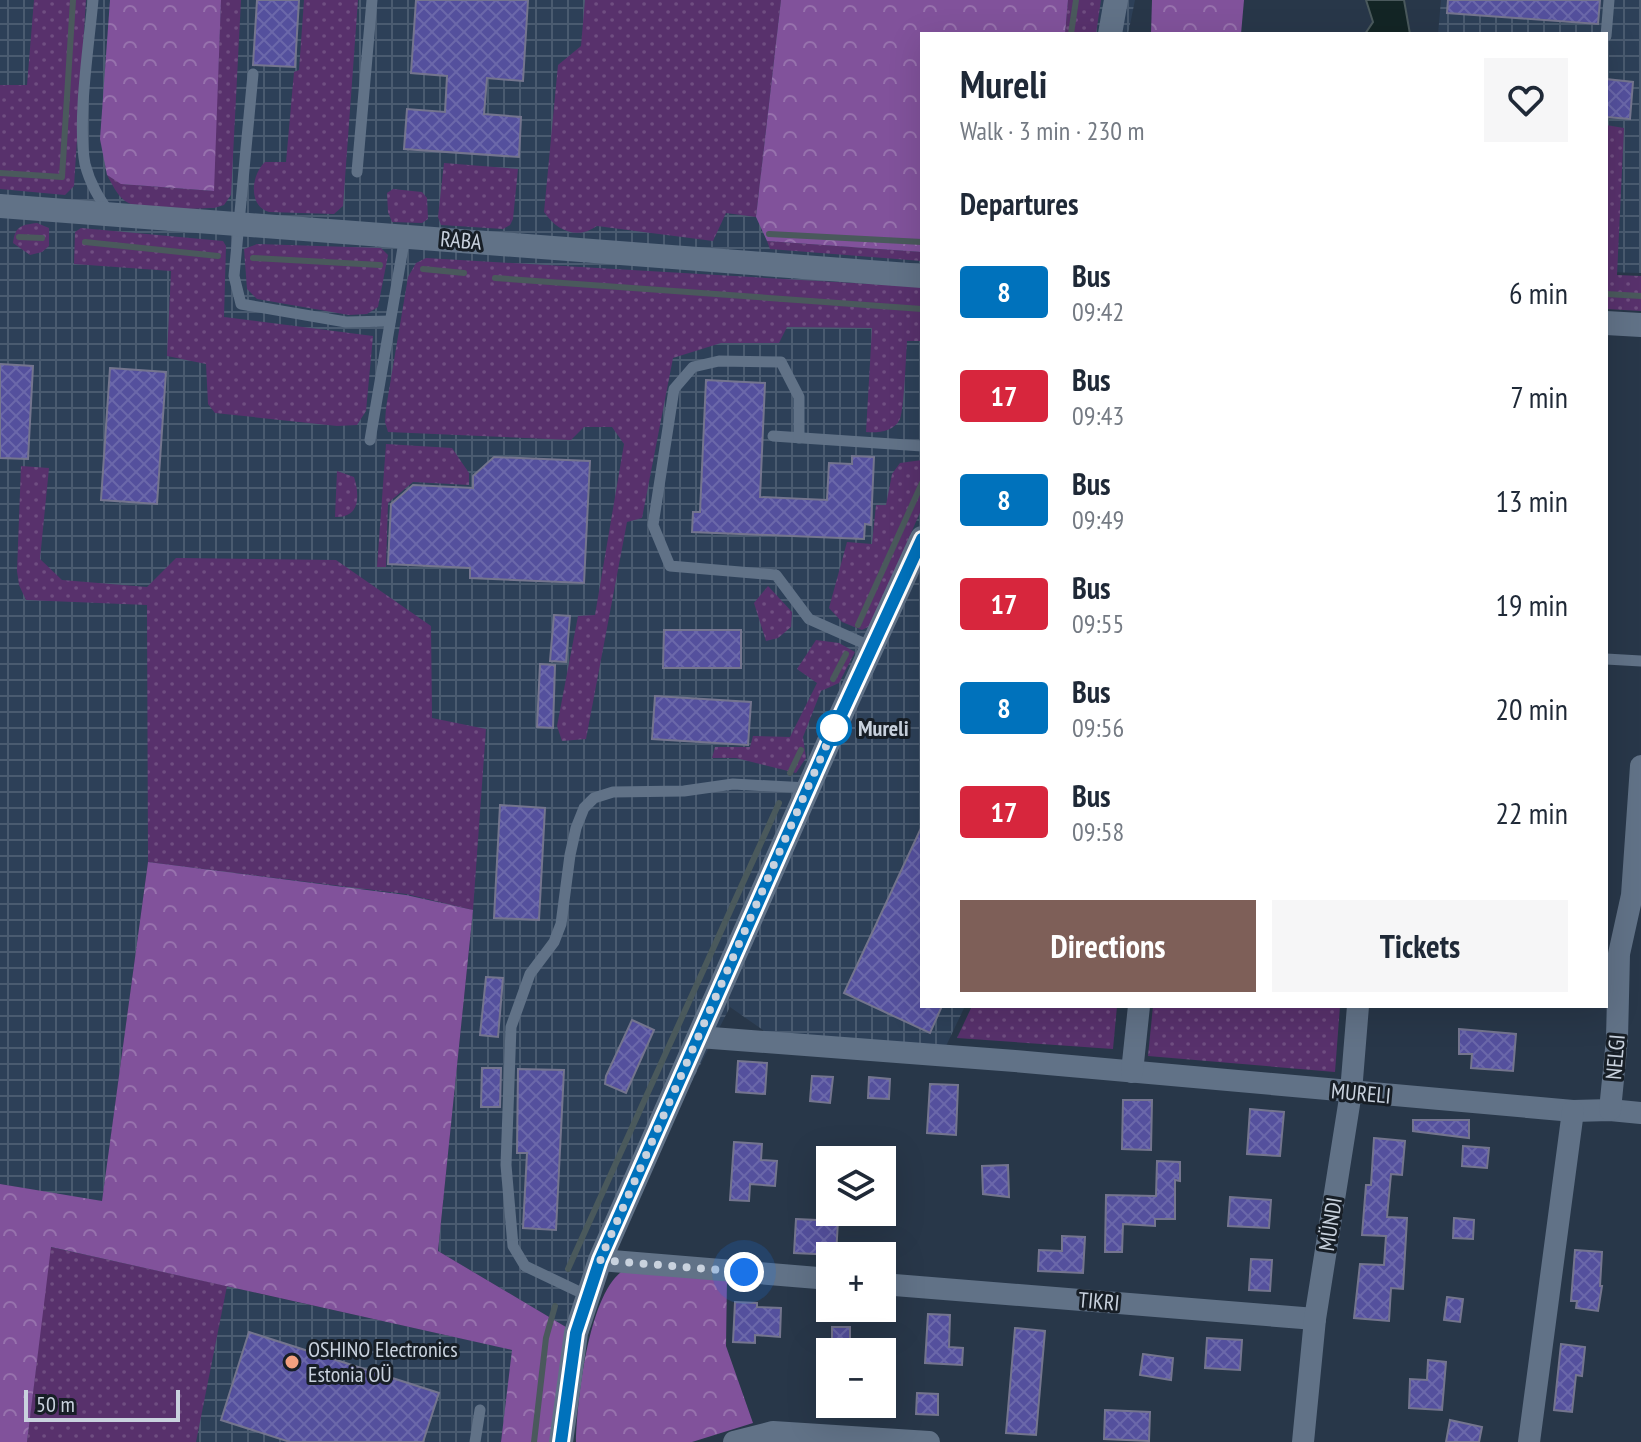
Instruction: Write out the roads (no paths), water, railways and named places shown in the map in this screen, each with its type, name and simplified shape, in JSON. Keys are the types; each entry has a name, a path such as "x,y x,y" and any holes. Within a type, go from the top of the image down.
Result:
{"street":[{"path":"1110,32 1116,0"},
{"name":"RABA","path":"0,206 920,276"},
{"path":"1608,323 1641,325"},
{"path":"561,1442 576,1333 600,1260 920,542"},
{"name":"NELGI","path":"1610,1110 1617,1039 1619,954 1632,895 1641,766"},
{"path":"1132,1072 1139,1008"},
{"name":"MÜNDI","path":"1303,1442 1315,1319 1351,1092 1358,1008"},
{"name":"MURELI","path":"699,1037 1573,1111 1641,1113"},
{"path":"1529,1442 1573,1111"},
{"path":"600,1260 816,1278"},
{"name":"TIKRI","path":"896,1285 1315,1319"},
{"path":"734,1442 773,1432 929,1442"}],"lane":[{"path":"93,0 84,114 85,161 95,192 111,214"},
{"path":"357,172 372,0"},
{"path":"1606,32 1609,0"},
{"path":"253,74 234,276 241,304 346,322 390,321"},
{"path":"370,440 405,236"},
{"path":"799,438 799,397 781,362 719,361 693,367 674,389 653,525 670,566 776,575 809,619 873,648"},
{"path":"773,436 920,446"},
{"path":"1608,659 1641,661"},
{"path":"588,1296 525,1266 513,1246 506,1165 511,1027 530,974 554,942 561,924 570,855 584,808 594,798 613,792 684,791 733,784 808,788"},
{"path":"475,1442 480,1410"}],"waterway":[{"path":"0,173 62,177 73,0"},
{"path":"1071,32 1076,0"},
{"path":"769,234 920,242"},
{"path":"19,237 42,238"},
{"path":"85,242 218,256"},
{"path":"253,258 380,265"},
{"path":"423,269 464,273"},
{"path":"495,278 920,309"},
{"path":"1608,294 1641,296"},
{"path":"858,625 920,487"},
{"path":"833,679 846,654"},
{"path":"790,773 801,750"},
{"path":"568,1269 779,803"},
{"path":"534,1442 546,1338 555,1306"}],"place":[{"name":"Mureli","path":"834,728"},
{"name":"OSHINO Electronics Estonia OÜ","path":"292,1362"}]}
